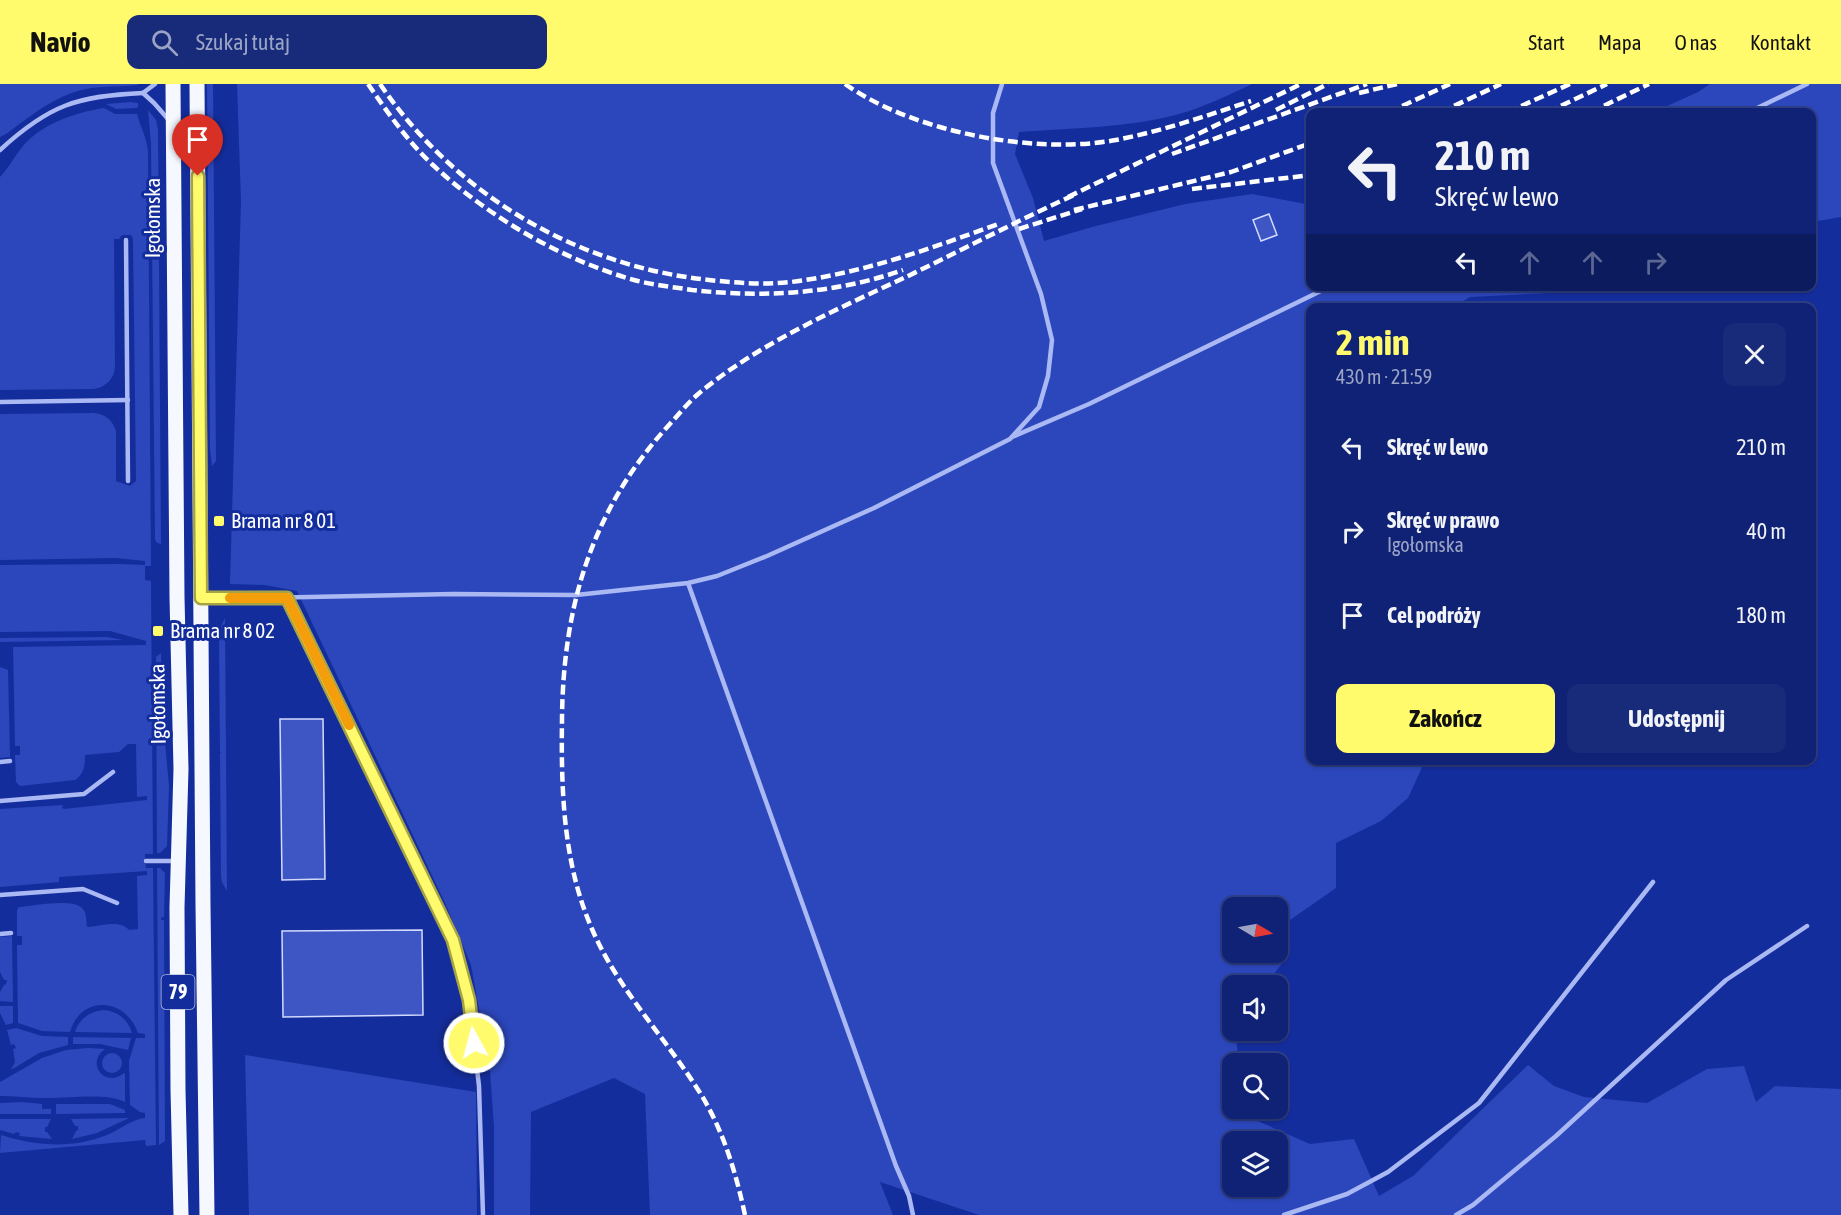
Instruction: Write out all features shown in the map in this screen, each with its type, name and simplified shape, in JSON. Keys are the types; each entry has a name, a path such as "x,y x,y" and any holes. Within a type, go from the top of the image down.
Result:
{"main road":[{"name":"Igołomska","path":"173,84 177,597 181,769 177,907 181,1215"},
{"name":"Igołomska","path":"197,84 207,1215"}],"lane":[{"path":"0,150 34,122 66,104 99,96 142,93 155,84"},
{"path":"1002,84 993,113 993,163 1041,294 1052,340 1048,376 1039,407 1010,439"},
{"path":"1757,108 1807,84"},
{"path":"142,93 160,110 174,131"},
{"path":"126,240 128,481"},
{"path":"201,598 453,594 576,595 688,583 717,576 874,508 1010,439 1089,404 1321,291"},
{"path":"0,402 128,400"},
{"path":"688,583 888,1144 909,1196 913,1215"},
{"path":"287,598 453,940 469,1000 479,1086 483,1215"},
{"path":"0,762 10,761"},
{"path":"0,801 84,794 113,772"},
{"path":"146,861 178,861"},
{"path":"1284,1215 1347,1194 1388,1172 1479,1103 1653,882"},
{"path":"0,895 83,889 117,903"},
{"path":"1456,1215 1473,1205 1556,1136 1726,980 1807,926"},
{"path":"0,934 11,933"}],"shaded area":[{"path":"0,84 138,85 91,88 67,95 46,106 0,137"},
{"path":"207,84 213,84 216,461 212,466 210,449"},
{"path":"237,84 1252,84 1198,108 1160,119 1100,127 1019,132 1015,154 1033,198 1044,241 1185,204 1252,194 1306,204 1306,291 1592,291 1470,297 1460,303 1306,303 1306,411 1304,415 1306,420 1306,765 1423,765 1408,798 1381,821 1336,843 1336,888 1290,920 1288,956 1288,897 1222,897 1222,963 1282,963 1273,975 1222,975 1222,1041 1236,1041 1238,1053 1222,1053 1222,1119 1253,1119 1280,1131 1222,1131 1222,1197 1288,1197 1288,1134 1310,1144 1354,1139 1379,1196 1413,1176 1528,1065 1554,1086 1584,1097 1647,1103 1707,1069 1744,1066 1756,1102 1775,1086 1841,1089 1841,1215 979,1215 880,1182 893,1215 650,1215 645,1094 614,1078 531,1112 530,1215 494,1215 494,1127 490,1071 471,965 445,903 297,591 265,585 230,584 241,201"},
{"path":"1710,84 1841,84 1841,217 1816,221 1816,108 1663,108"},
{"path":"138,103 138,107 116,109 106,104"},
{"path":"104,108 115,114 137,114 148,151 151,566 145,566 145,580 151,581 153,854 145,854 146,868 153,868 156,1145 146,1146 145,1140 0,1153 1,1135 41,1144 67,1144 107,1135 135,1120 145,1118 145,1113 130,1105 129,1061 136,1038 145,1038 145,1034 138,1033 132,1021 124,1013 114,1007 93,1006 84,1011 76,1020 70,1032 42,1031 18,1023 17,945 22,945 22,936 17,936 17,910 19,907 70,903 84,910 87,927 115,924 129,930 138,929 137,876 147,875 147,871 59,877 59,882 0,887 0,809 63,805 64,809 147,800 147,796 137,797 136,744 128,744 119,752 85,755 83,769 75,780 20,786 16,782 15,755 20,755 20,746 15,746 13,647 146,645 146,641 110,631 0,632 0,565 145,565 145,561 116,558 0,560 0,414 93,413 104,416 110,420 116,431 116,481 130,486 136,481 133,239 131,235 122,235 119,239 114,239 115,367 109,382 94,389 0,390 0,177 23,146 39,131 71,116"},
{"path":"148,110 156,120 158,130 161,544 155,540 151,144"},
{"path":"225,618 227,891 221,876 220,753 222,753 220,752 219,637"},
{"path":"107,637 123,640 0,642 0,638"},
{"path":"161,653 163,721 169,786 167,846 157,853 156,657"},
{"path":"0,667 8,670 10,757 0,758"},
{"path":"157,868 165,873 164,917 161,920 164,920 165,1141 159,1145"},
{"path":"12,936 13,1002 0,1001 0,992 7,980 4,980 0,972 0,937"},
{"path":"0,1006 13,1006 13,1023 6,1025 0,1013"},
{"path":"103,1010 121,1017 128,1024 132,1033 75,1032 85,1017"},
{"path":"16,1028 42,1036 68,1037 68,1045 39,1053 11,1070 15,1062 13,1049 16,1048 14,1044 11,1045 7,1030"},
{"path":"73,1037 131,1038 128,1050 100,1044 73,1044"},
{"path":"105,1049 97,1061 97,1067 104,1076 110,1078 125,1074 125,1102 107,1097 0,1096 0,1082 42,1058 66,1050"},
{"path":"108,1053 116,1053 122,1059 122,1067 116,1073 108,1073 102,1067 102,1059"},
{"path":"245,1055 476,1092 477,1215 249,1215"},
{"path":"0,1103 42,1104 42,1109 51,1109 51,1114 0,1114"},
{"path":"56,1104 110,1104 125,1110 125,1113 56,1114"},
{"path":"129,1118 97,1133 72,1139 78,1126 75,1126 71,1119"},
{"path":"0,1119 51,1119 45,1127 45,1132 52,1139 19,1136 20,1133 14,1134 0,1130"}],"building":[{"path":"1269,214 1277,235 1261,241 1253,220"},
{"path":"280,719 323,719 325,879 282,880"},
{"path":"422,930 423,1015 283,1017 282,931"}],"railway":[{"path":"368,84 416,147 455,185 527,234 606,271 656,285 692,290 772,294 825,289 903,270"},
{"path":"380,84 411,124 445,159 482,191 523,218 566,241 612,259 660,272 730,282 791,282 871,266 1001,223"},
{"path":"845,84 873,101 939,127 1012,142 1049,144 1084,144 1116,140 1184,123 1251,101"},
{"path":"1068,197 1301,84"},
{"path":"1276,110 1328,84"},
{"path":"1172,154 1367,84"},
{"path":"1359,93 1397,84"},
{"path":"1398,108 1450,84"},
{"path":"1450,108 1501,84"},
{"path":"1517,108 1570,84"},
{"path":"1556,108 1607,84"},
{"path":"1599,108 1649,84"},
{"path":"1074,210 1231,172 1306,145"},
{"path":"1192,189 1306,176"},
{"path":"745,1215 738,1184 710,1110 688,1075 615,973 592,929 575,878 563,799 562,719 568,637 587,561 620,490 642,457 690,402 720,377 770,344 824,316 1074,195"},
{"path":"1019,229 1082,209"}],"slow traffic":[{"path":"230,598 287,598 349,725"}],"place":[{"name":"Brama nr 8 01","path":"219,521"},
{"name":"Brama nr 8 02","path":"158,631"}],"route":[{"path":"198,176 201,598 287,598 453,940 469,1000 474,1043"}]}
